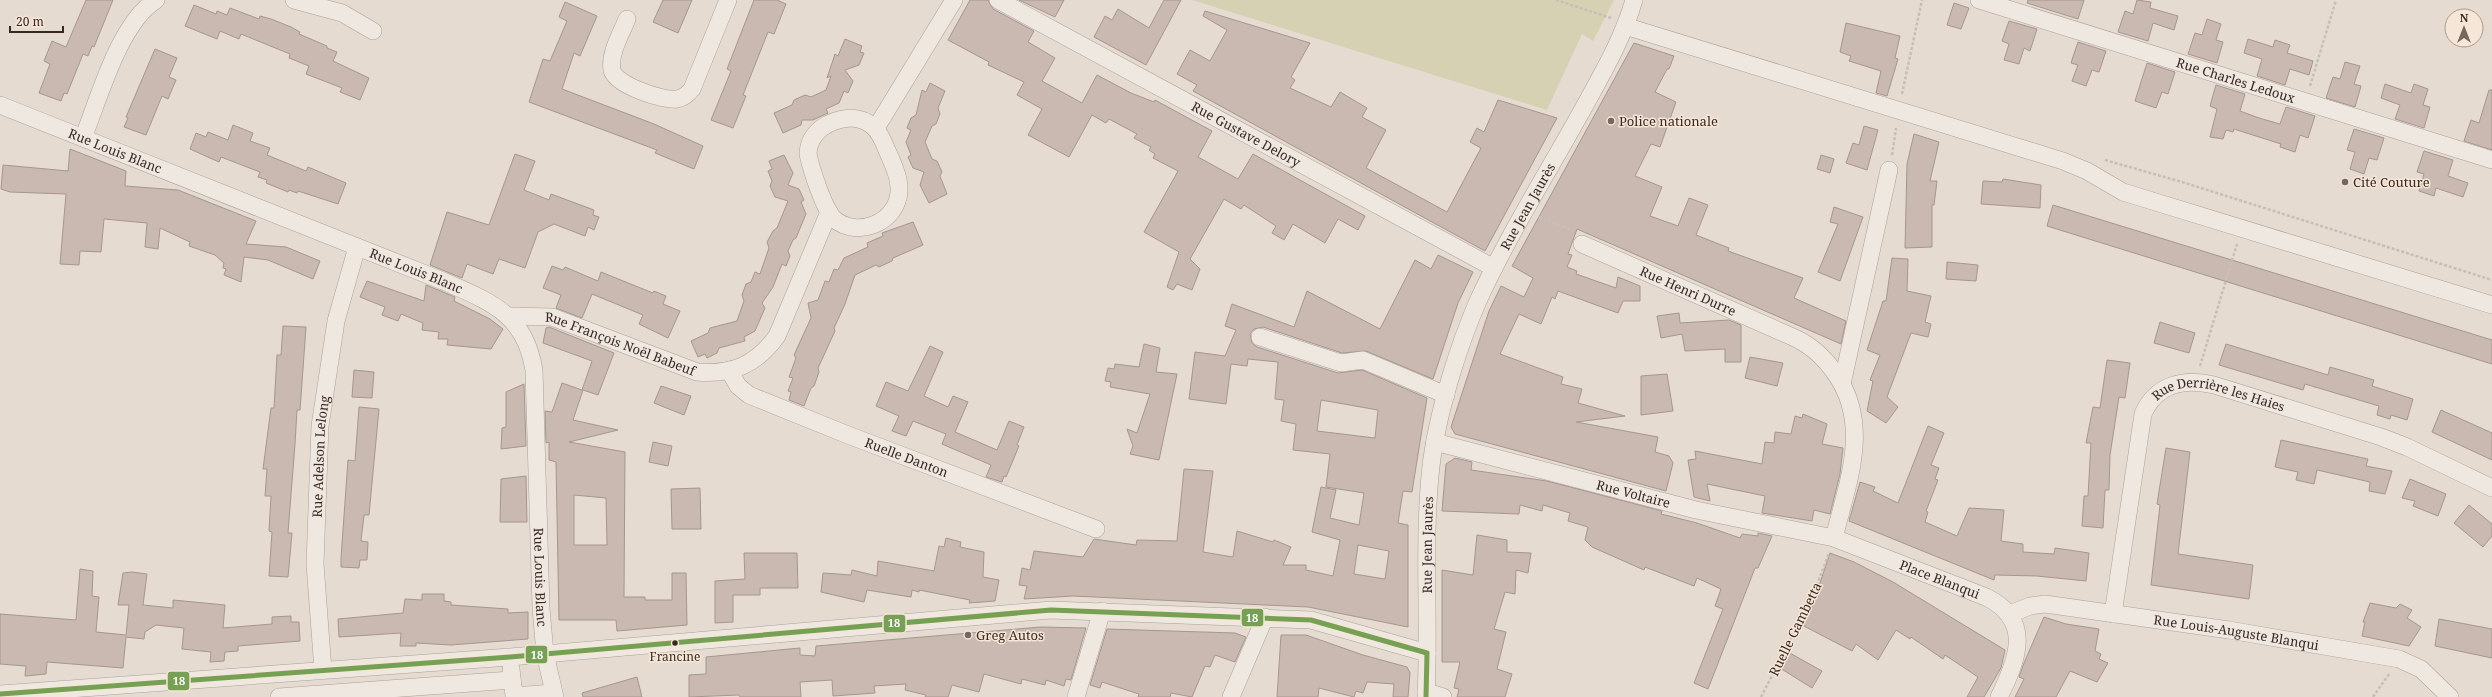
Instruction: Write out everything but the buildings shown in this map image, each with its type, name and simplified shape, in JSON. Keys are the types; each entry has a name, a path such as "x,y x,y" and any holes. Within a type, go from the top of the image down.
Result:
{"street":[{"path":"83,138 124,37 137,17 156,0"},
{"path":"294,0 342,13 373,31"},
{"path":"627,20 614,55 612,69 614,76 621,83 660,97 677,99 683,98 692,89 728,0"},
{"path":"876,128 954,0"},
{"name":"Rue Gustave Delory","path":"998,0 1494,268"},
{"name":"Rue Jean Jaurès","path":"1426,695 1429,497 1435,442 1446,395 1473,315 1494,268 1595,88 1625,26 1634,0"},
{"name":"Rue Charles Ledoux","path":"1979,0 2492,160"},
{"path":"1625,26 1900,104 2074,164 2123,192 2492,305"},
{"name":"Rue Louis Blanc","path":"0,105 475,295 510,316 526,340 534,370 541,608 544,654 554,695"},
{"path":"859,118 876,128 898,182 898,200 894,208 883,220 865,227 847,226 829,212 810,162 809,146 812,138 824,126 841,119 859,118"},
{"path":"1842,384 1889,170"},
{"name":"Rue François Noël Babeuf","path":"510,316 552,317 688,369 706,372 729,370 757,359 777,336 829,212"},
{"name":"Rue Henri Durre","path":"1582,244 1806,343 1823,357 1842,384 1852,407 1856,440 1834,538"},
{"name":"Rue Adelson Lelong","path":"322,670 315,548 320,426 336,321 357,247"},
{"path":"1260,337 1341,363 1363,360 1446,395"},
{"name":"Ruelle Danton","path":"729,370 738,386 749,395 848,435 1096,529"},
{"name":"Rue Derrière les Haies","path":"2113,614 2143,414 2152,398 2174,384 2196,381 2394,441 2492,488"},
{"name":"Rue Voltaire","path":"1435,442 1696,510 1834,538"},
{"name":"Place Blanqui","path":"1834,538 1986,598 2003,607 2010,614"},
{"name":"Rue Louis-Auguste Blanqui","path":"2010,614 2030,606 2045,604 2229,630 2399,659 2421,669 2450,697"},
{"path":"0,694 544,654 1020,612 1102,611 1266,617 1322,622 1427,653"},
{"path":"1076,697 1102,611"},
{"path":"1999,697 2013,667 2018,647 2016,629 2010,614"},
{"path":"1231,697 1266,617"},
{"path":"510,656 513,691"},
{"path":"279,697 513,691 554,695"},
{"path":"1426,695 1443,697"}],"path":[{"path":"1556,0 1604,15"},
{"path":"1889,170 1900,104 1922,0"},
{"path":"2305,102 2336,0"},
{"path":"2103,160 2190,184 2492,280"},
{"path":"1526,211 1578,233 1582,244"},
{"path":"2196,381 2242,228"},
{"name":"Ruelle Gambetta","path":"1761,697 1812,598 1834,538"},
{"path":"2373,697 2399,659"}],"shaded area":[{"path":"1192,0 1614,0 1593,41 1582,34 1547,110"}],"transit line":[{"name":"18","path":"0,694 510,657 1051,610 1311,620 1427,653"},
{"name":"18","path":"1426,697 1427,653"}],"place":[{"name":"Police nationale","path":"1611,121"},
{"name":"Cité Couture","path":"2345,182"},
{"name":"Greg Autos","path":"968,635"},
{"name":"Francine","path":"675,643"}]}
